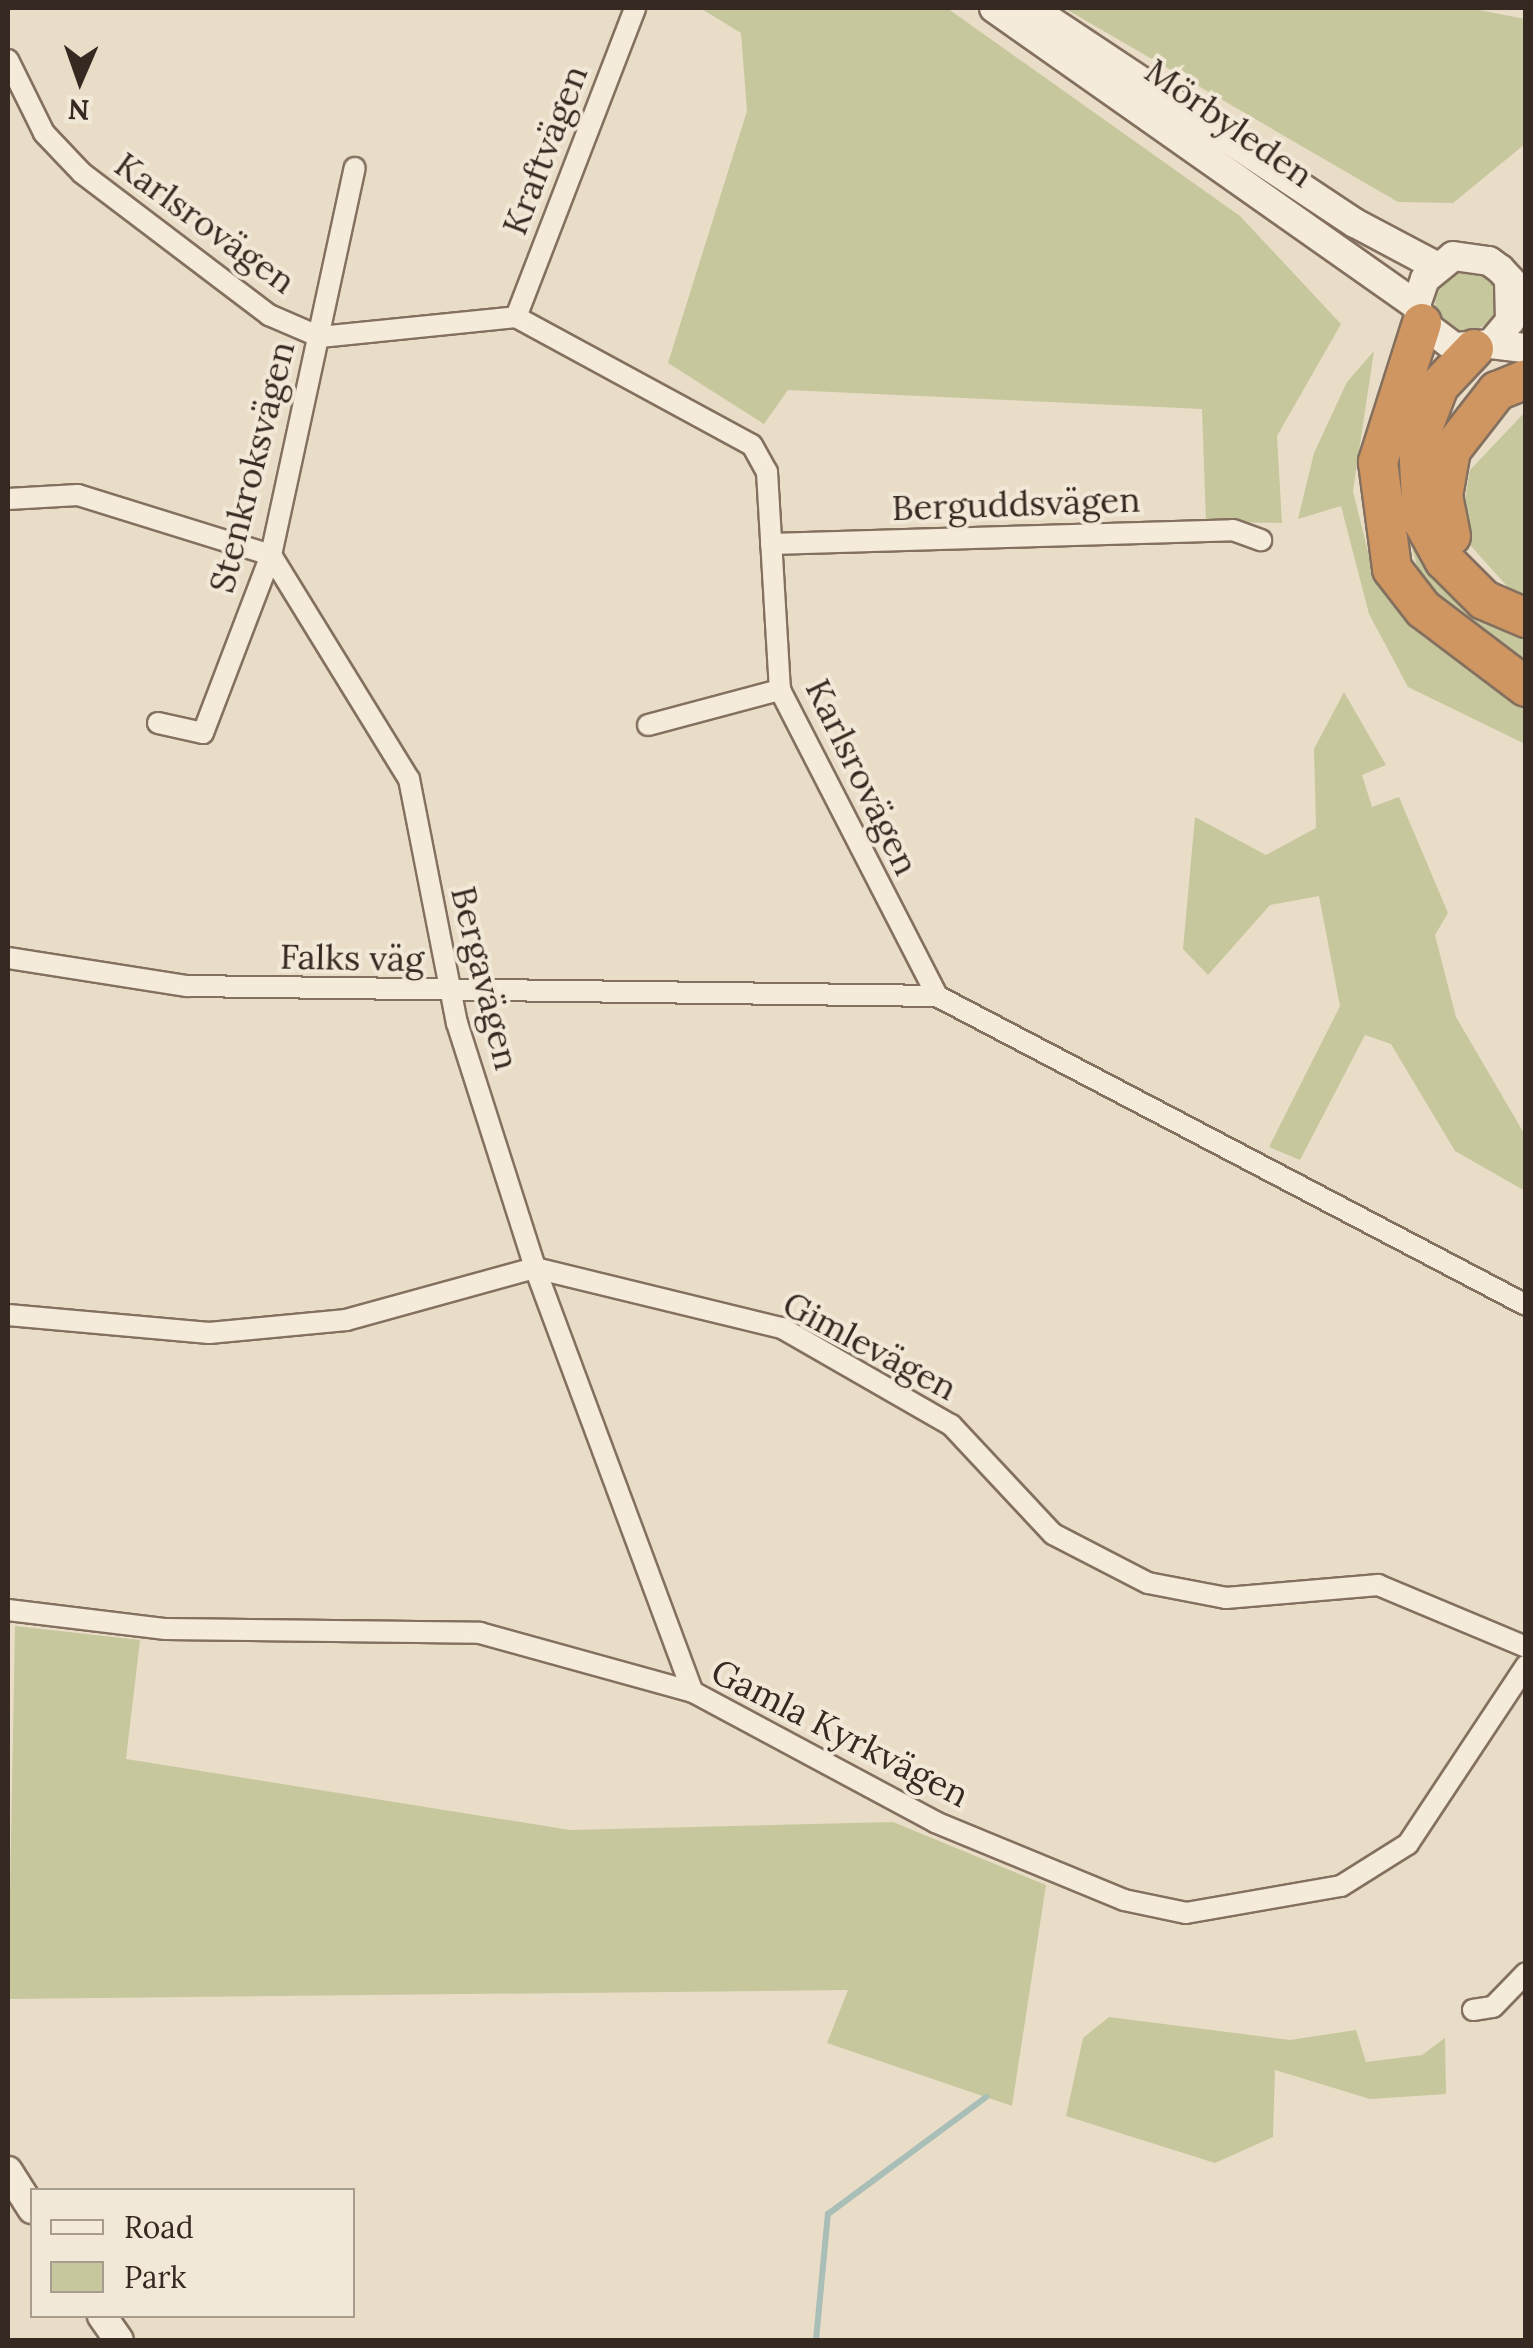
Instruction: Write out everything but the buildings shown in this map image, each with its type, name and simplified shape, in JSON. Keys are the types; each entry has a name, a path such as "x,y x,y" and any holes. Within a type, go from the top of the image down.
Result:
{"highway":[{"path":"1419,314 1378,462 1392,569 1423,609 1526,687"},
{"path":"1483,347 1438,386 1418,441 1422,520 1444,560 1484,600 1526,618"},
{"path":"1484,600 1455,556 1443,496 1451,450 1497,390 1526,380"}],"street":[{"name":"Kraftvägen","path":"516,316 635,8"},
{"name":"Mörbyleden","path":"994,8 1419,314"},
{"name":"Mörbyleden","path":"1031,8 1356,223 1436,266"},
{"name":"Karlsrovägen","path":"8,60 44,133 82,173 268,315 320,336 516,316 752,444 767,472 780,690 937,996"},
{"name":"Stenkroksvägen","path":"158,723 203,733 271,555 355,168"},
{"path":"1483,347 1510,321 1517,289 1468,254 1436,266 1419,314 1454,348 1526,348"},
{"path":"8,499 78,494 271,555"},
{"name":"Berguddsvägen","path":"772,544 1233,530 1261,540"},
{"name":"Bergavägen","path":"271,555 409,779 449,992 535,1268 693,1692"},
{"path":"648,725 780,690"},
{"name":"Falks väg","path":"8,958 187,986 937,996"},
{"path":"937,996 1526,1305"},
{"name":"Gimlevägen","path":"8,1315 210,1332 346,1320 535,1268 782,1328 951,1425 1053,1534 1148,1583 1226,1598 1378,1585 1526,1647"},
{"name":"Gamla Kyrkvägen","path":"8,1610 166,1629 480,1633 693,1692 935,1822 1124,1900 1186,1913 1341,1886 1408,1844 1526,1666"},
{"path":"1473,2010 1493,2007 1526,1973"},
{"path":"8,2171 30,2206"},
{"path":"103,2318 118,2340"}],"green space":[{"path":"700,8 947,8 1240,216 1341,324 1277,436 1282,523 1206,522 1202,409 788,390 764,424 668,363 747,111 741,33"},
{"path":"1064,8 1469,8 1525,19 1525,144 1453,203 1398,202"},
{"path":"1466,269 1488,278 1497,300 1488,322 1466,331 1444,322 1435,300 1444,278"},
{"path":"1374,351 1353,491 1371,564 1422,636 1525,705 1525,744 1408,687 1369,614 1341,506 1298,519 1314,453 1347,382"},
{"path":"1525,412 1525,597 1517,597 1459,533 1470,470"},
{"path":"1394,481 1408,481 1412,509 1525,634 1525,667 1467,631 1421,581"},
{"path":"1344,692 1386,765 1362,775 1372,807 1399,797 1448,913 1435,935 1456,1017 1525,1135 1525,1191 1455,1151 1391,1044 1365,1035 1300,1160 1269,1147 1340,1006 1319,896 1270,905 1208,975 1183,949 1195,817 1266,855 1316,828 1314,749"},
{"path":"15,1626 140,1640 126,1759 570,1830 893,1822 1046,1885 1012,2106 827,2043 848,1990 8,1999"},
{"path":"1109,2017 1290,2040 1356,2030 1366,2062 1422,2055 1445,2038 1446,2094 1370,2099 1275,2070 1273,2137 1215,2163 1066,2116 1083,2038"}],"waterway":[{"path":"816,2340 828,2214 986,2097"}]}
